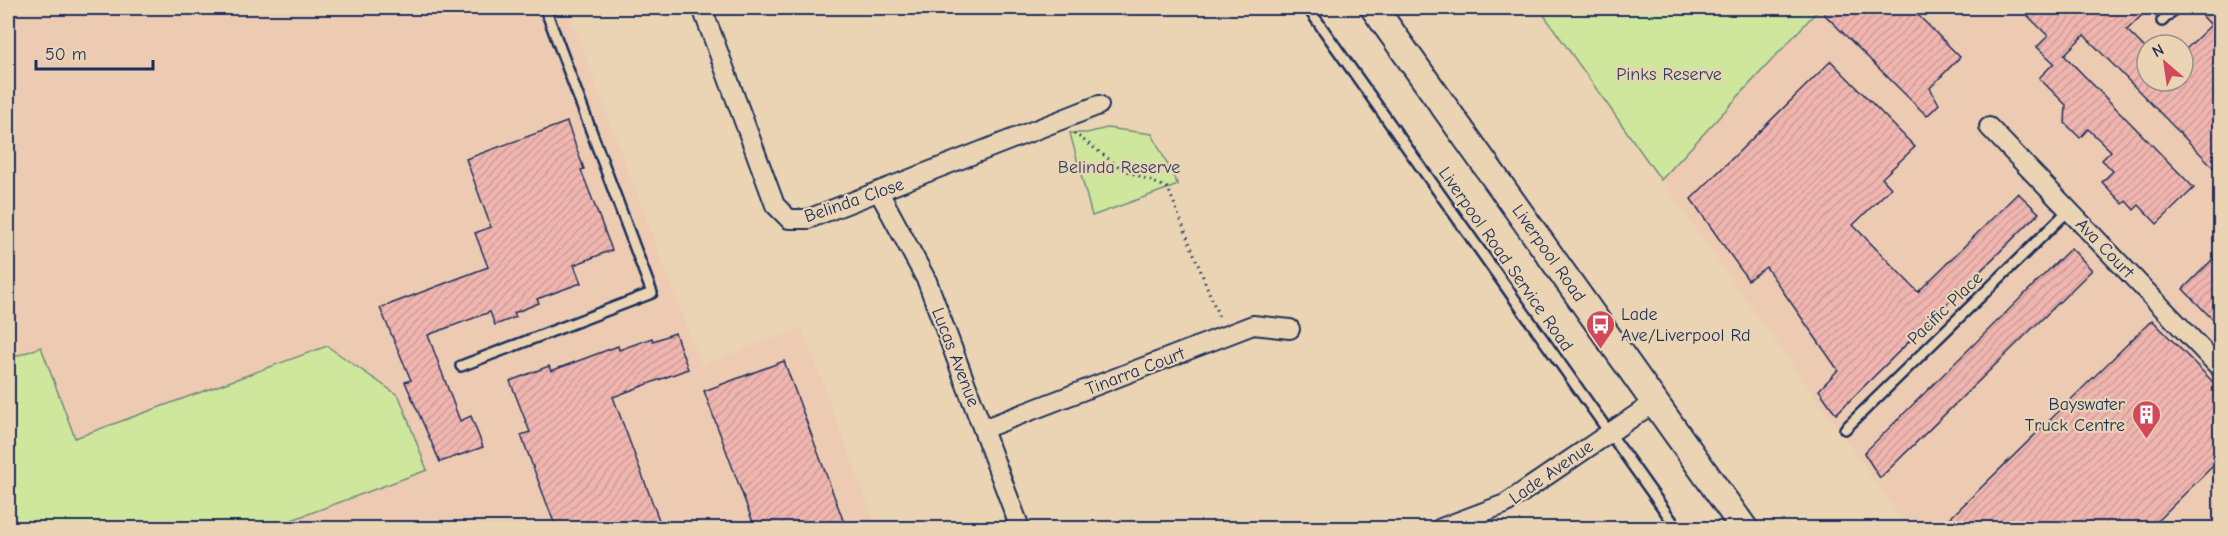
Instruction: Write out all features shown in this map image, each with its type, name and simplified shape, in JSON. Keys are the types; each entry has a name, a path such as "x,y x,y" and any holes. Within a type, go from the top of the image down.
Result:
{"main road":[{"name":"Liverpool Road","path":"1374,8 1744,528"}],"street":[{"name":"Belinda Close","path":"702,8 775,205 789,219 808,219 1099,105"},
{"name":"Ava Court","path":"1989,127 2220,368"},
{"name":"Lucas Avenue","path":"879,192 927,281 1020,528"},
{"name":"Tinarra Court","path":"983,429 1253,325 1290,329"},
{"name":"Lade Avenue","path":"1441,528 1504,504 1655,402"}],"lane":[{"path":"461,366 652,293 545,8"},
{"name":"Liverpool Road Service Road","path":"1308,8 1677,528"},
{"path":"2162,21 2175,8"},
{"name":"Pacific Place","path":"1845,429 2069,210"}],"path":[{"path":"1073,132 1122,169 1168,188 1226,336"}],"shaded area":[{"path":"8,8 567,8 701,365 802,328 877,528 270,528 427,470 327,346 75,439 41,347 8,359"},
{"path":"1820,8 2220,8 2220,528 1908,528 1661,180"}],"green space":[{"name":"Pinks Reserve","path":"1539,8 1820,8 1661,180"},
{"name":"Belinda Reserve","path":"1107,128 1152,134 1178,185 1092,216 1070,133 1087,133"},
{"path":"327,346 399,396 427,470 270,528 8,528 8,359 41,347 75,438"}],"building":[{"path":"1830,8 1911,8 1960,57 1930,88 1939,104 1927,116 1824,14"},
{"path":"2020,8 2137,8 2143,14 2127,30 2135,38 2135,87 2084,35 2064,55 2194,188 2157,224 2139,205 2134,210 2126,201 2123,204 2102,182 2113,171 2102,160 2111,151 2088,129 2080,138 2065,123 2066,105 2039,78 2054,63 2037,47 2048,36"},
{"path":"2195,8 2220,8 2220,174 2141,93 2195,93 2195,40 2211,25"},
{"path":"1831,61 1915,147 1882,178 1891,188 1853,225 1918,292 2018,193 2039,213 1836,414 1819,390 1838,370 1766,267 1748,280 1691,199"},
{"path":"567,122 584,169 581,170 612,250 574,265 581,283 537,299 539,303 514,313 516,317 495,325 490,312 428,335 460,421 471,416 483,447 440,462 405,382 411,380 380,308 488,267 475,233 491,227 466,159"},
{"path":"2071,248 2092,270 1880,478 1864,453"},
{"path":"2220,252 2220,327 2183,289"},
{"name":"Bayswater Truck Centre","path":"2152,320 2220,389 2220,459 2150,528 1952,528 1947,521"},
{"path":"675,333 688,369 613,397 662,528 556,528 521,435 530,432 510,381 549,366 551,371 618,346 619,350 652,338 653,341"},
{"path":"784,361 846,528 755,528 704,391"}],"place":[{"name":"Lade Ave/Liverpool Rd","path":"1600,350"},
{"name":"Bayswater Truck Centre","path":"2146,440"}]}
